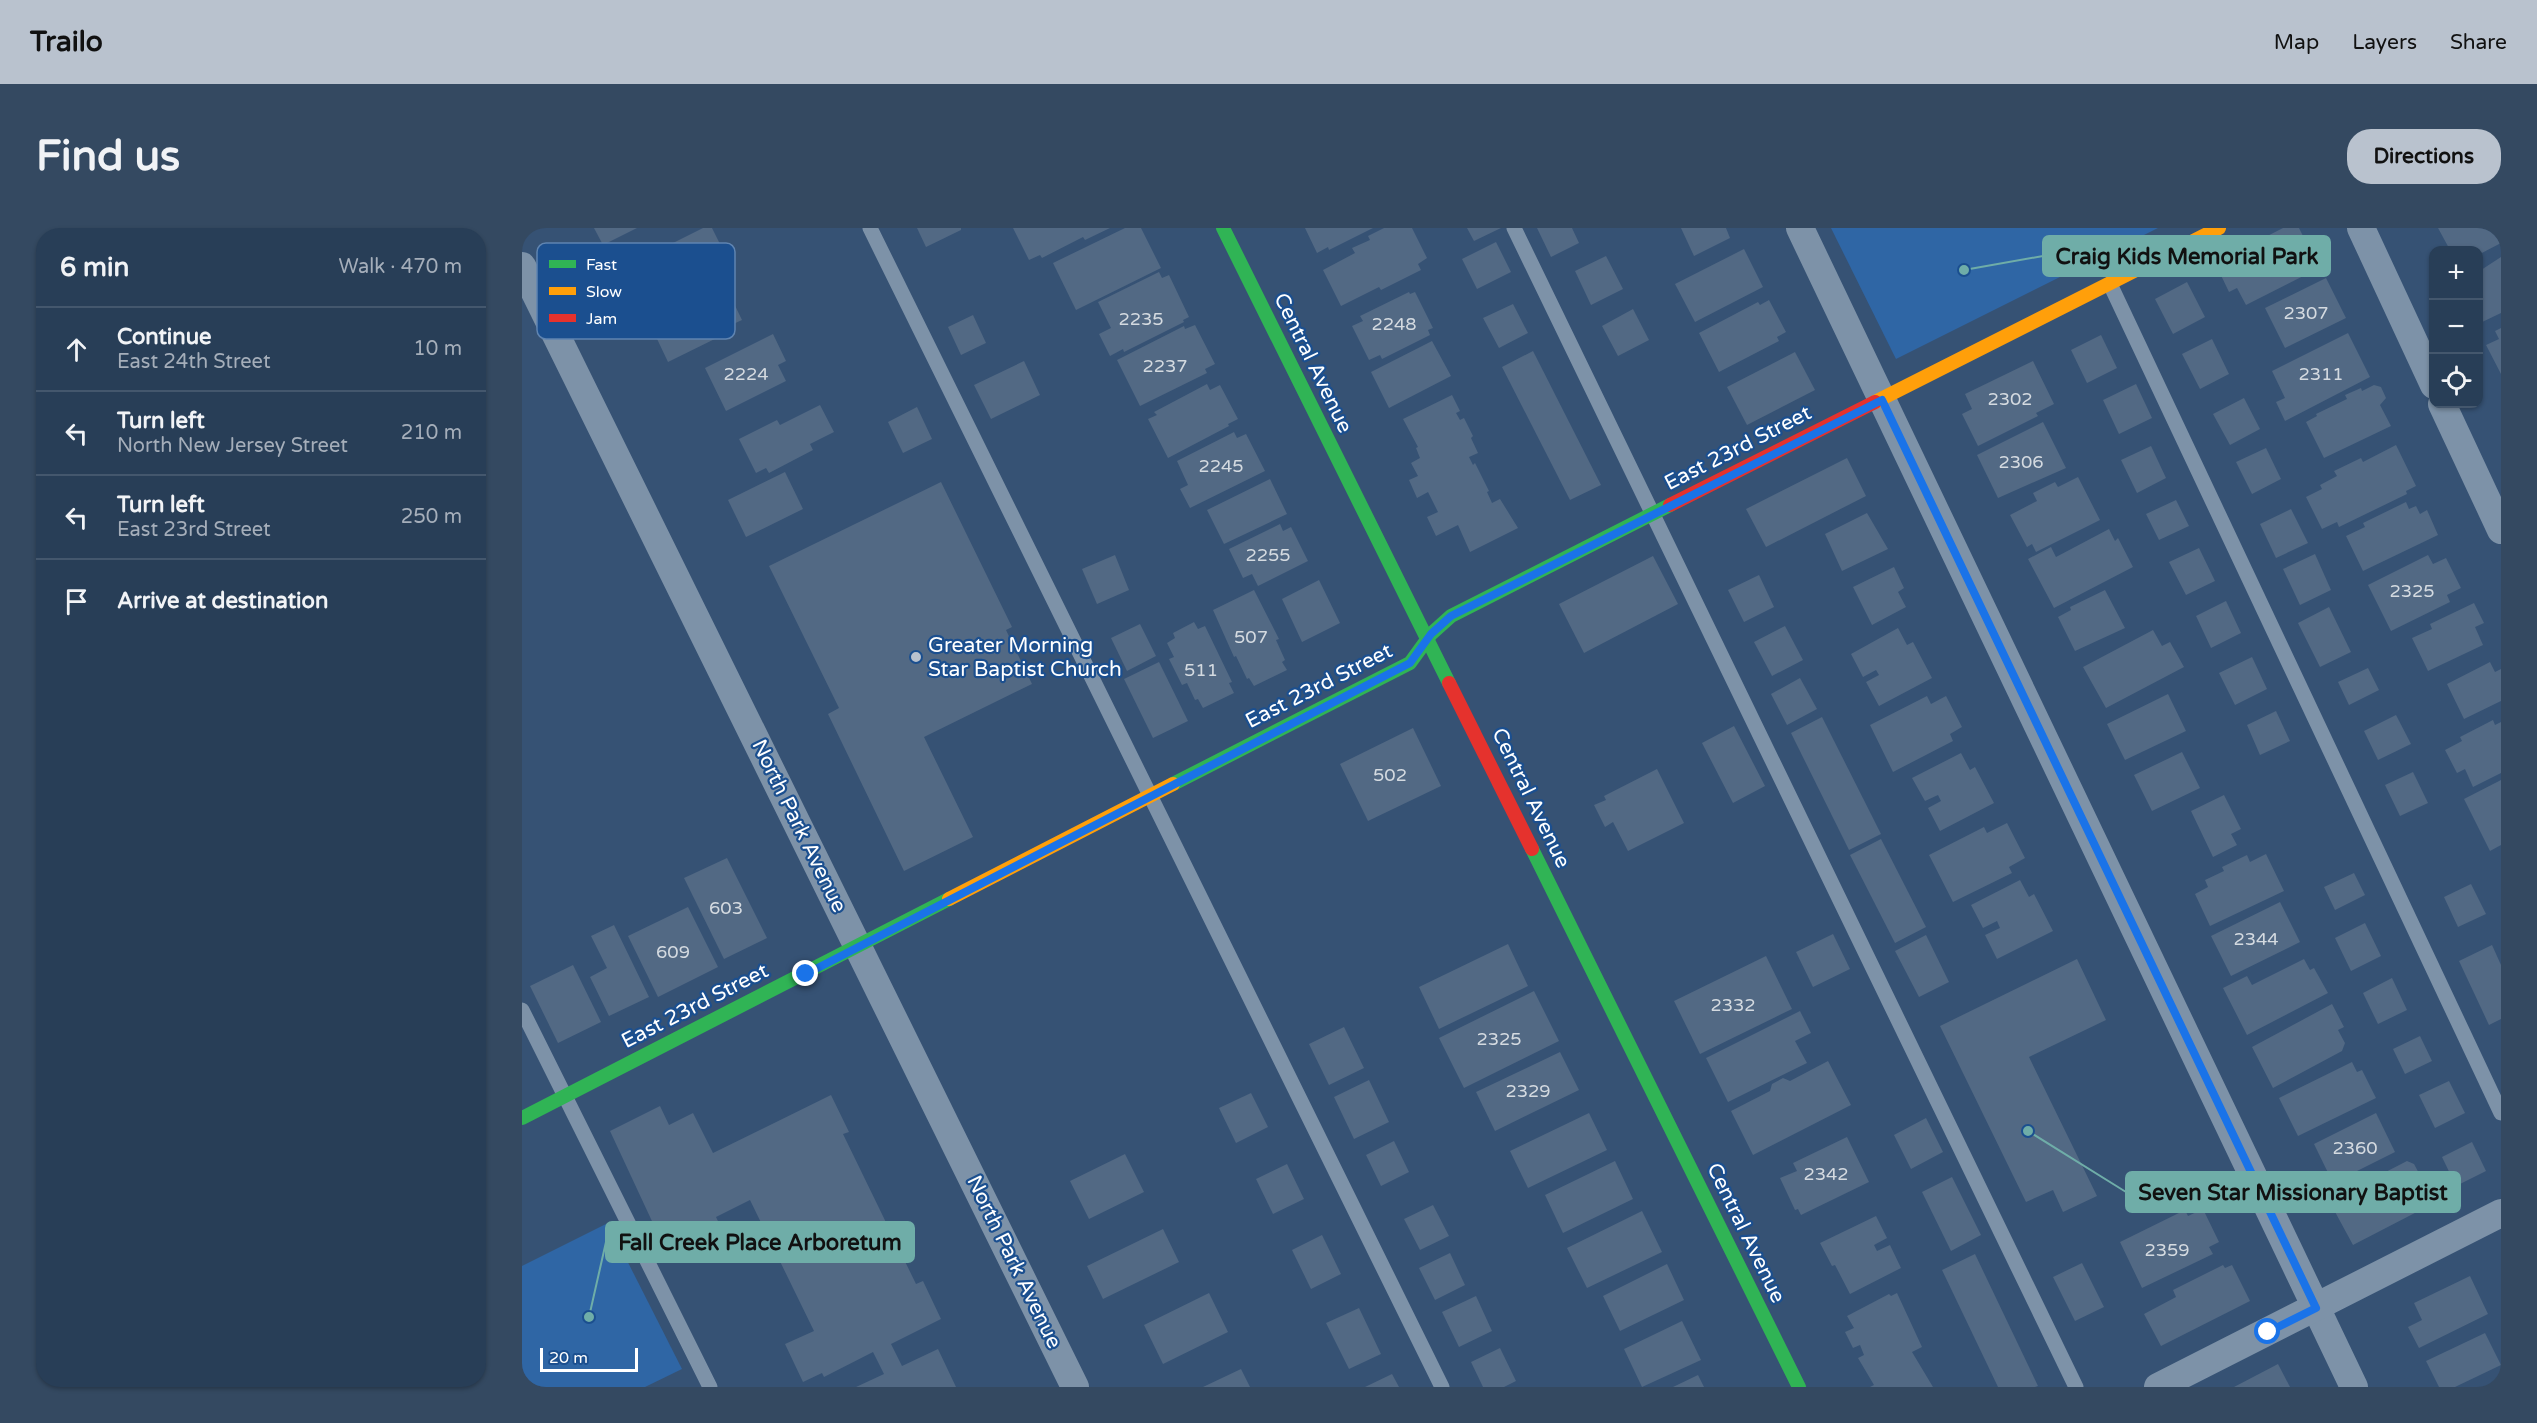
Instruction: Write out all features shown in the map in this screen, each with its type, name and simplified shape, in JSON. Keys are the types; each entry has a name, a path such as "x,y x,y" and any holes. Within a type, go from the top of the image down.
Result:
{"street":[{"name":"Central Avenue","path":"1223,228 1799,1387"},
{"path":"1800,228 2355,1387"},
{"name":"East 23rd Street","path":"522,1118 1410,663 1431,634 1451,616 2219,228"},
{"path":"2361,228 2429,376"},
{"name":"North Park Avenue","path":"522,266 537,296"},
{"name":"North Park Avenue","path":"558,339 1075,1387"},
{"path":"2444,408 2501,530"},
{"path":"2158,1387 2501,1213"}],"lane":[{"path":"870,228 1442,1387"},
{"path":"1514,228 2076,1387"},
{"path":"2110,284 2501,1113"},
{"path":"522,1010 710,1387"}],"shaded area":[{"path":"1831,228 2158,228 1896,359"},
{"path":"608,1223 682,1369 645,1387 522,1387 522,1266"}],"building":[{"path":"594,228 637,228 607,243 602,243"},
{"path":"703,228 712,228 720,243 673,243"},
{"path":"917,228 961,228 961,230 926,247"},
{"path":"1013,228 1110,228 1085,240 1083,237 1042,258 1040,255 1029,260"},
{"path":"1125,228 1141,228 1161,268 1076,310 1053,263"},
{"path":"1305,228 1373,228 1329,250 1328,247 1317,253"},
{"path":"1384,228 1412,228 1427,258 1418,264 1421,270 1381,290 1379,287 1341,306 1323,270 1355,253 1352,248 1370,240 1368,236"},
{"path":"1467,228 1501,228 1474,241"},
{"path":"1537,228 1572,228 1579,243 1551,257"},
{"path":"1681,228 1726,228 1730,238 1694,256"},
{"path":"2283,228 2299,228 2319,268 2246,305 2237,288 2229,292 2217,267 2230,260 2228,256"},
{"path":"2438,228 2501,228 2501,243 2483,252 2483,246 2448,246"},
{"path":"1496,242 1511,272 1477,289 1462,259"},
{"path":"1744,249 1763,287 1695,322 1675,284"},
{"path":"1606,256 1623,289 1591,305 1575,271"},
{"path":"2501,257 2501,313 2483,322 2483,300 2483,269"},
{"path":"1159,272 1162,278 1169,275 1189,317 1183,320 1184,322 1124,352 1123,349 1110,356 1099,334 1111,328 1098,302"},
{"path":"2326,278 2346,318 2285,348 2265,308"},
{"path":"2187,282 2205,317 2173,334 2155,299"},
{"path":"1409,292 1410,294 1415,292 1433,328 1428,330 1430,335 1382,359 1380,355 1369,360 1352,326 1363,321 1360,316"},
{"path":"1769,300 1786,332 1777,337 1779,341 1719,372 1699,333 1758,302 1760,305"},
{"path":"1513,304 1528,333 1499,348 1483,318"},
{"path":"735,306 742,320 735,323"},
{"path":"1633,309 1649,340 1618,356 1602,326"},
{"path":"973,315 986,343 961,355 948,327"},
{"path":"1195,325 1215,364 1205,369 1207,373 1140,406 1117,360 1184,326 1185,329"},
{"path":"2501,328 2501,374 2486,345 2499,339 2495,331"},
{"path":"2348,333 2370,377 2285,421 2276,402 2285,398 2272,371"},
{"path":"773,334 786,361 778,365 786,381 726,411 705,368"},
{"path":"2101,335 2117,368 2087,383 2071,350"},
{"path":"657,339 715,339 668,362"},
{"path":"2212,339 2229,374 2200,389 2182,354"},
{"path":"1432,341 1451,376 1389,408 1371,372"},
{"path":"1533,351 1601,485 1570,500 1502,367"},
{"path":"1795,352 1815,390 1747,425 1727,387"},
{"path":"1024,361 1040,395 991,419 974,385"},
{"path":"2033,361 2054,404 2036,413 2038,416 1978,446 1962,414 1972,409 1965,394"},
{"path":"1207,384 1210,390 1220,385 1238,419 1168,458 1148,419 1157,415 1154,412"},
{"path":"2136,384 2152,418 2119,434 2103,400"},
{"path":"2374,385 2381,387 2386,398 2380,405 2391,426 2324,458 2306,422 2317,416 2316,414 2347,399 2345,395"},
{"path":"1452,395 1460,411 1456,413 1460,420 1464,418 1478,453 1469,457 1473,465 1475,463 1489,491 1487,492 1492,503 1500,499 1518,528 1470,552 1458,525 1436,536 1427,517 1438,512 1428,492 1417,498 1409,480 1418,476 1411,463 1420,458 1416,448 1418,447 1403,419"},
{"path":"2244,398 2260,429 2230,445 2213,414"},
{"path":"820,405 834,432 810,444 813,450 769,473 766,468 756,473 739,439 777,420 780,425"},
{"path":"917,407 932,439 903,453 888,422"},
{"path":"2043,422 2066,468 1998,498 1977,455"},
{"path":"1234,432 1237,438 1246,434 1265,471 1190,508 1180,489 1188,485 1177,461"},
{"path":"2396,445 2416,486 2406,491 2407,494 2339,527 2337,522 2322,529 2306,497 2322,489 2320,485 2337,476 2334,471 2361,458 2363,462"},
{"path":"2151,446 2166,478 2137,493 2121,460"},
{"path":"2266,448 2281,479 2252,494 2236,462"},
{"path":"1847,458 1866,496 1766,547 1746,509"},
{"path":"785,472 803,509 746,537 728,500"},
{"path":"2078,477 2100,520 2036,552 2032,544 2027,547 2010,515 2037,501 2033,493 2055,482 2058,487"},
{"path":"1270,479 1287,514 1224,544 1207,510"},
{"name":"Greater Morning Star Baptist Church","path":"941,482 1012,627 1006,630 1032,684 924,737 973,837 904,871 828,714 839,708 769,566"},
{"path":"2176,500 2189,526 2159,540 2146,514"},
{"path":"2406,502 2409,509 2416,506 2420,514 2427,510 2438,535 2363,571 2346,536 2365,527 2363,523"},
{"path":"2291,509 2308,543 2276,558 2260,524"},
{"path":"1867,513 1888,549 1842,571 1825,534"},
{"path":"1280,524 1283,531 1291,527 1308,561 1258,586 1252,574 1243,578 1229,549"},
{"path":"2109,529 2115,541 2118,538 2133,567 2054,608 2028,559 2051,547 2056,557"},
{"path":"2199,548 2215,581 2186,595 2169,562"},
{"path":"2315,554 2331,590 2300,605 2283,569"},
{"path":"1115,555 1129,590 1097,604 1082,569"},
{"path":"2428,555 2433,564 2446,558 2461,588 2447,595 2450,602 2391,631 2368,585"},
{"path":"1653,556 1678,604 1584,653 1559,604"},
{"path":"1894,567 1904,588 1898,592 1906,607 1872,625 1853,587"},
{"path":"1759,575 1774,607 1744,622 1728,590"},
{"path":"1319,580 1340,623 1302,642 1282,599"},
{"path":"1254,590 1279,639 1276,640 1285,660 1282,662 1287,670 1254,686 1249,678 1247,679 1236,656 1234,657 1213,610"},
{"path":"2105,590 2125,628 2075,651 2058,617 2071,610 2070,607"},
{"path":"2226,601 2241,633 2211,648 2196,616"},
{"path":"2474,603 2484,623 2475,627 2483,645 2428,671 2412,638 2432,629 2430,624"},
{"path":"2329,607 2351,652 2320,667 2298,623"},
{"path":"1194,622 1198,629 1205,626 1232,682 1229,683 1234,693 1203,708 1198,699 1195,700 1187,683 1182,685 1169,659 1174,657 1167,643 1175,638 1173,633"},
{"path":"1140,624 1156,656 1127,671 1111,638"},
{"path":"1785,626 1803,660 1772,676 1754,642"},
{"path":"1898,628 1907,645 1913,642 1932,678 1879,706 1866,682 1879,675 1876,670 1863,677 1851,654"},
{"path":"2153,630 2162,646 2170,642 2184,667 2106,708 2083,667"},
{"path":"2252,657 2267,689 2235,705 2219,673"},
{"path":"1159,662 1188,721 1153,738 1124,679"},
{"path":"2490,662 2495,672 2501,669 2501,701 2464,719 2447,684"},
{"path":"2368,668 2379,690 2349,705 2338,682"},
{"path":"1800,678 1817,709 1787,725 1771,694"},
{"path":"2168,694 2186,731 2125,760 2107,724"},
{"path":"1927,696 1931,704 1946,696 1962,727 1950,734 1953,741 1893,772 1870,725"},
{"path":"2276,711 2290,741 2260,755 2247,725"},
{"path":"2396,715 2411,744 2378,760 2364,731"},
{"path":"1822,717 1881,834 1849,850 1791,733"},
{"path":"2493,720 2495,725 2501,722 2501,773 2473,787 2465,769 2457,773 2445,750 2462,741 2460,737"},
{"path":"1734,726 1765,786 1733,803 1702,743"},
{"path":"1413,728 1441,786 1368,821 1340,764"},
{"path":"2182,752 2200,788 2152,811 2134,775"},
{"path":"1961,753 1970,770 1975,767 1994,803 1940,831 1928,808 1941,801 1938,795 1925,801 1912,778"},
{"path":"1657,769 1684,823 1628,851 1613,822 1605,827 1594,805 1606,800 1604,796"},
{"path":"2413,772 2428,803 2400,816 2385,785"},
{"path":"2501,780 2501,845 2490,851 2464,799"},
{"path":"2224,795 2241,829 2231,834 2237,845 2213,857 2191,811"},
{"path":"2007,823 2025,858 2009,867 2012,873 1953,902 1929,855 1984,827 1987,833"},
{"path":"1881,839 1926,927 1895,943 1850,855"},
{"path":"2266,854 2284,891 2210,926 2195,894 2208,887 2205,880 2224,871 2222,867 2247,855 2250,862"},
{"path":"727,858 767,938 724,959 684,878"},
{"path":"2354,873 2365,895 2335,910 2324,887"},
{"path":"2020,880 2029,897 2034,894 2053,931 1997,959 1985,935 2000,928 1997,921 1983,928 1971,905"},
{"path":"2471,884 2486,914 2458,927 2444,897"},
{"path":"2280,902 2300,942 2231,976 2211,936"},
{"path":"688,907 718,967 658,997 628,936"},
{"path":"2365,923 2381,956 2351,971 2335,938"},
{"path":"614,925 649,997 609,1016 590,977 607,968 591,936"},
{"path":"1833,934 1850,969 1813,987 1796,952"},
{"path":"1926,935 1949,982 1919,997 1895,951"},
{"path":"1508,944 1528,986 1439,1029 1419,987"},
{"path":"2492,945 2501,965 2501,1019 2489,1025 2459,961"},
{"path":"1766,956 1792,1009 1700,1054 1674,1001"},
{"path":"2077,959 2106,1020 2029,1057 2097,1196 2063,1212 2053,1190 2026,1202 1940,1026"},
{"path":"2304,959 2310,970 2314,968 2328,993 2247,1035 2223,988 2247,976 2252,985"},
{"path":"573,965 601,1022 558,1043 530,986"},
{"path":"2392,978 2407,1010 2378,1024 2363,993"},
{"path":"1534,991 1559,1041 1464,1088 1439,1038"},
{"path":"2332,1004 2344,1027 2338,1030 2345,1043 2342,1051 2273,1088 2252,1047"},
{"path":"1800,1011 1811,1033 1795,1041 1807,1063 1728,1102 1706,1058"},
{"path":"1344,1027 1364,1068 1329,1085 1309,1044"},
{"path":"2420,1036 2432,1061 2405,1074 2393,1049"},
{"path":"1560,1052 1579,1090 1495,1131 1476,1092"},
{"path":"1828,1061 1851,1105 1753,1155 1731,1111 1770,1091 1772,1084 1783,1078 1790,1081"},
{"path":"2352,1062 2357,1072 2362,1070 2376,1098 2298,1136 2279,1098"},
{"path":"1369,1080 1389,1122 1354,1139 1334,1097"},
{"path":"2449,1081 2465,1113 2435,1128 2419,1095"},
{"path":"1251,1093 1268,1127 1236,1143 1219,1108"},
{"path":"831,1095 849,1132 843,1134 916,1284 923,1281 941,1319 891,1344 902,1366 938,1349 956,1387 856,1387 884,1374 873,1352 824,1377 822,1373 803,1382 785,1344 814,1331 750,1200 716,1217 725,1236 671,1262 610,1131 660,1106 669,1125 693,1113 713,1153"},
{"path":"1589,1113 1607,1150 1528,1188 1510,1151"},
{"path":"2376,1113 2395,1152 2333,1183 2314,1144"},
{"path":"1926,1118 1943,1152 1911,1169 1894,1135"},
{"path":"1847,1137 1869,1182 1801,1215 1798,1209 1795,1210 1780,1178 1797,1171 1793,1163"},
{"path":"1394,1141 1409,1172 1381,1186 1366,1155"},
{"path":"2472,1142 2486,1171 2456,1186 2442,1157"},
{"path":"1125,1154 1144,1192 1089,1219 1070,1181"},
{"path":"1615,1161 1633,1199 1563,1233 1545,1195"},
{"path":"2407,1161 2414,1164 2422,1179 2425,1177 2438,1201 2353,1245 2334,1210 2344,1205 2339,1196"},
{"path":"1287,1164 1304,1199 1273,1214 1256,1179"},
{"path":"1952,1177 1981,1235 1951,1251 1922,1192"},
{"path":"1433,1205 1449,1236 1420,1250 1404,1219"},
{"path":"2203,1209 2219,1242 2209,1247 2213,1254 2142,1288 2120,1242 2185,1210 2188,1216"},
{"path":"1642,1211 1662,1252 1587,1288 1567,1248"},
{"path":"1876,1216 1887,1238 1874,1245 1877,1251 1890,1245 1901,1268 1850,1294 1820,1243"},
{"path":"1163,1229 1179,1262 1103,1299 1087,1266"},
{"path":"1322,1235 1341,1274 1311,1289 1292,1250"},
{"path":"1450,1253 1465,1285 1435,1300 1419,1268"},
{"path":"1975,1254 2038,1386 1998,1387 1942,1270"},
{"path":"2082,1263 2104,1307 2075,1321 2053,1277"},
{"path":"1667,1264 1684,1300 1620,1331 1603,1296"},
{"path":"2223,1265 2225,1268 2232,1265 2250,1301 2161,1346 2144,1314 2176,1297 2173,1290"},
{"path":"2470,1276 2488,1314 2419,1348 2408,1327 2422,1320 2414,1303"},
{"path":"1209,1293 1228,1332 1163,1364 1144,1325"},
{"path":"1897,1293 1922,1347 1912,1352 1933,1387 1870,1387 1874,1385 1858,1358 1864,1355 1860,1345 1853,1348 1845,1332 1854,1328 1847,1316 1889,1294 1891,1296"},
{"path":"1476,1296 1492,1331 1459,1347 1442,1312"},
{"path":"1359,1308 1381,1354 1349,1369 1326,1323"},
{"path":"1682,1321 1701,1360 1642,1387 1624,1349"},
{"path":"2485,1333 2501,1365 2455,1387 2439,1387 2426,1361"},
{"path":"1500,1348 1516,1381 1504,1387 1483,1387 1471,1362"},
{"path":"2278,1364 2290,1387 2234,1387"},
{"path":"1241,1369 1250,1387 1203,1387"},
{"path":"1392,1374 1399,1387 1365,1387"},
{"path":"1698,1375 1704,1387 1673,1387"}],"traffic: fast":[{"path":"1223,228 1449,683"},
{"path":"1173,784 1410,663 1431,634 1451,616 1670,505"},
{"path":"1532,849 1799,1387"},
{"path":"522,1118 949,899"}],"traffic: slow":[{"path":"1875,402 2219,228"},
{"path":"949,899 1173,784"}],"traffic: jam":[{"path":"1670,505 1875,402"},
{"path":"1449,683 1532,849"}],"place":[{"name":"Craig Kids Memorial Park","path":"1964,270"},
{"name":"Greater Morning Star Baptist Church","path":"916,657"},
{"name":"Seven Star Missionary Baptist","path":"2028,1131"},
{"name":"Fall Creek Place Arboretum","path":"589,1317"}],"route":[{"path":"806,974 1410,663 1431,634 1451,616 1882,400 2316,1308 2268,1332"}]}
